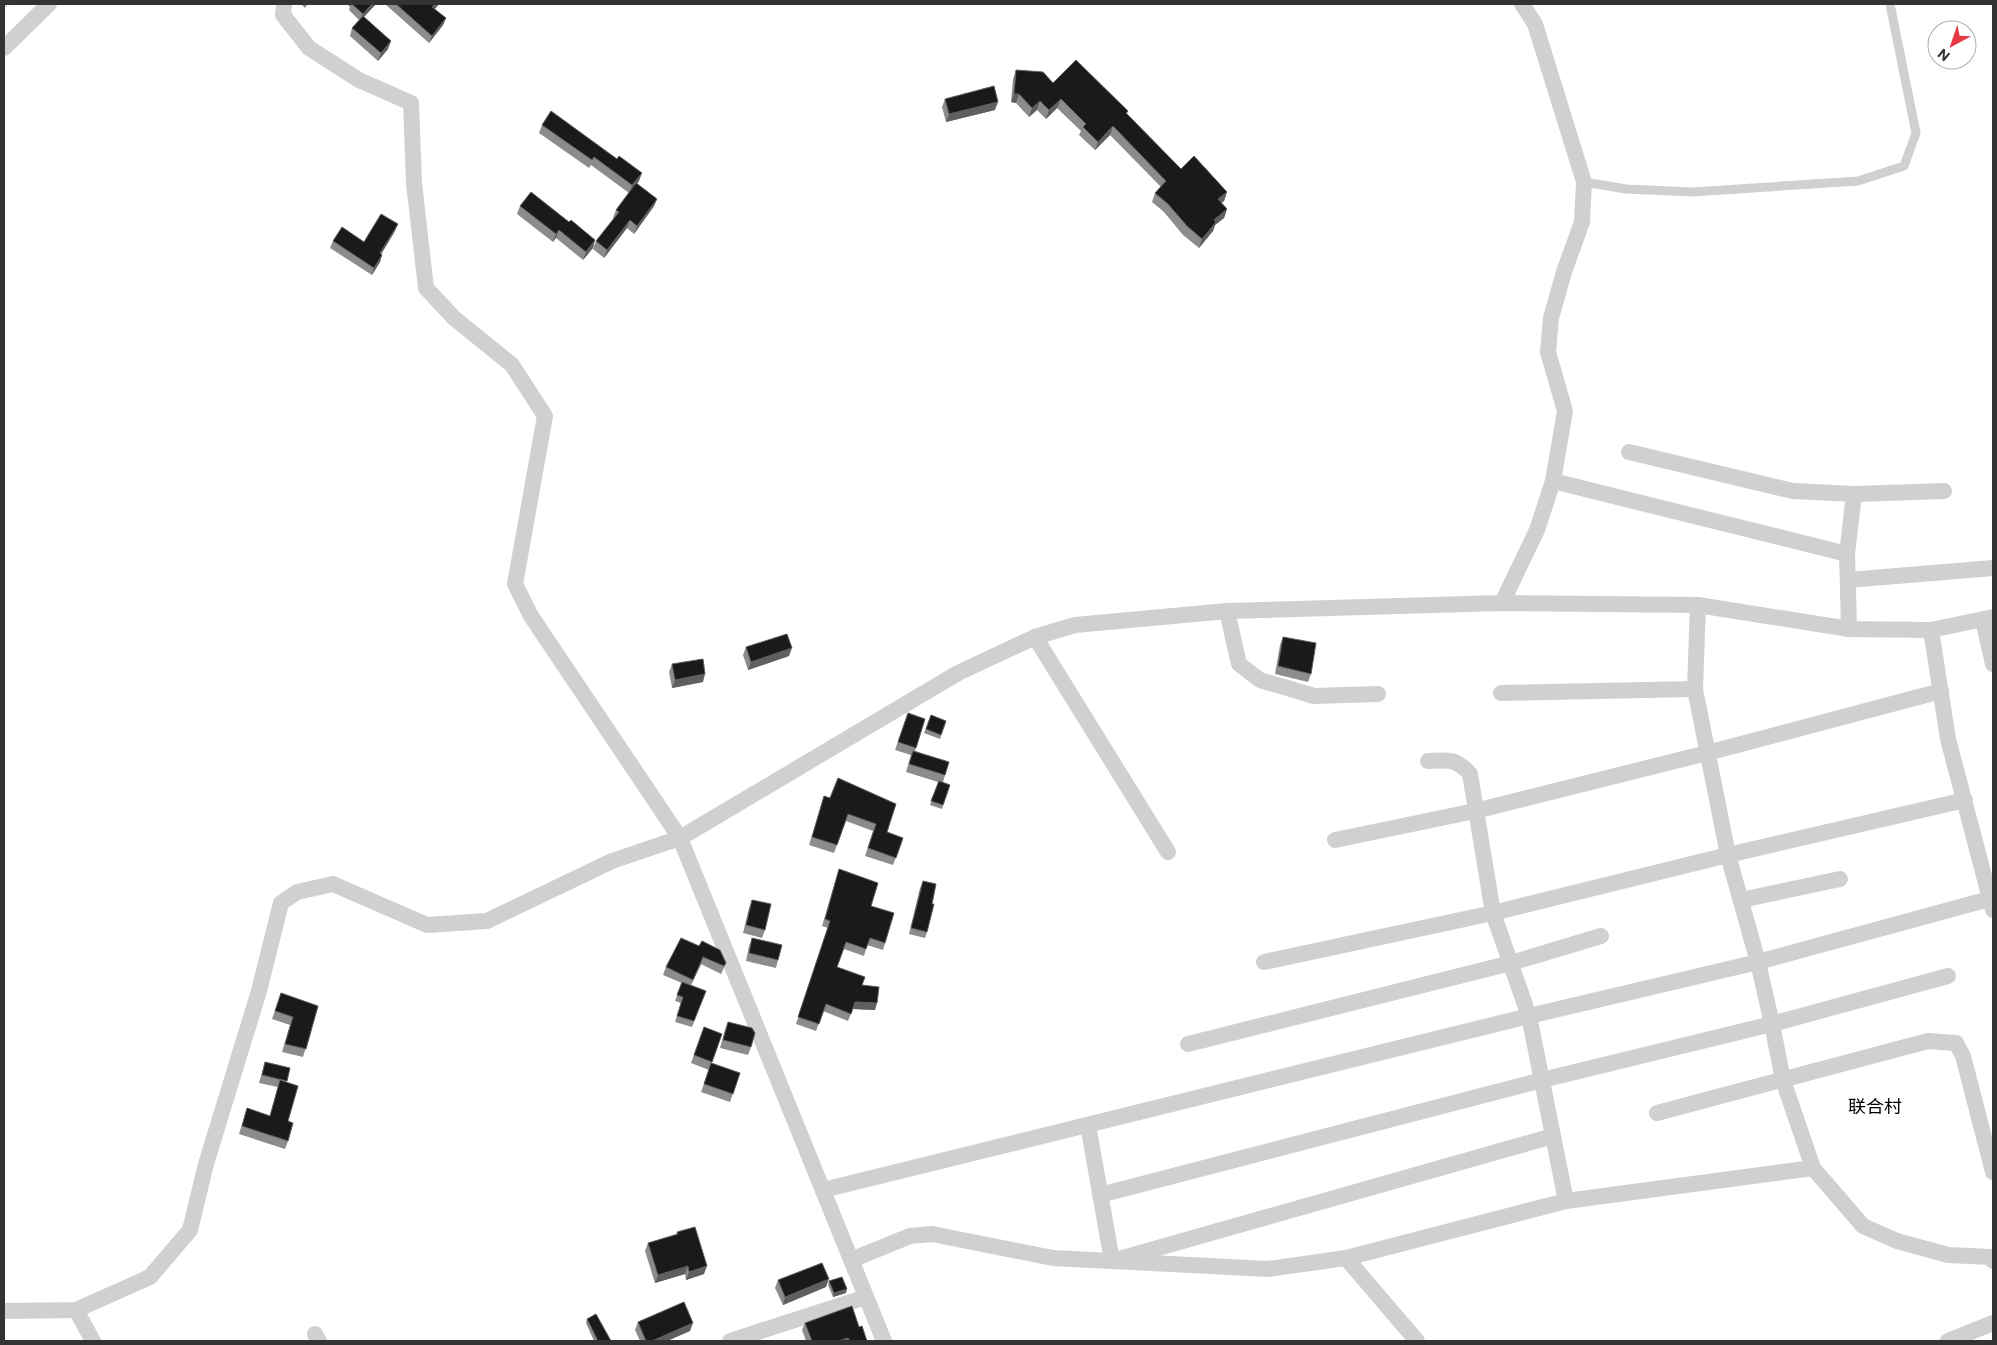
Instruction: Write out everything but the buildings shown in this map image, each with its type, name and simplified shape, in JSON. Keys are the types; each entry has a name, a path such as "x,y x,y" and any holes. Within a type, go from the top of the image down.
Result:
{"street":[{"path":"4,48 48,4"},
{"path":"284,4 283,15 309,48 359,80 410,103 414,183 426,288 454,318 512,365 545,416 515,584 531,616 680,838 884,1341"},
{"path":"1502,603 1537,530 1553,481 1565,411 1548,352 1551,318 1564,272 1582,222 1584,182 1535,24 1522,4"},
{"path":"1629,452 1793,491 1854,494 1944,491"},
{"path":"1553,481 1847,554"},
{"path":"1849,629 1847,554 1854,494"},
{"path":"1848,580 1993,568"},
{"path":"4,1311 76,1310 150,1277 190,1230 206,1164 254,1010 281,903 298,892 332,884 426,924 487,921 612,861 680,838 958,673 1035,637 1075,626 1227,611 1502,603 1698,605 1849,629 1931,630 1988,619 1993,664"},
{"path":"1698,605 1695,689 1728,855 1758,962 1783,1080 1813,1168 1864,1226 1897,1241 1948,1255 1992,1258"},
{"path":"1227,611 1239,664 1260,680 1314,696 1378,694"},
{"path":"822,1190 1529,1016 1758,962 1992,902 1948,739 1931,630"},
{"path":"1035,637 1168,852"},
{"path":"1501,693 1695,689"},
{"path":"1335,840 1475,811 1708,754 1941,691"},
{"path":"1428,761 1451,760 1463,766 1470,774 1494,913 1529,1016 1566,1201"},
{"path":"1264,962 1494,913 1728,855 1965,800"},
{"path":"1741,900 1840,879"},
{"path":"1188,1044 1511,963 1601,936"},
{"path":"1100,1195 1542,1080 1772,1024 1948,976"},
{"path":"1658,1113 1928,1041 1956,1043 1963,1056 1993,1172"},
{"path":"1088,1125 1112,1261"},
{"path":"1112,1261 1553,1136"},
{"path":"851,1260 910,1236 932,1234 1054,1258 1268,1269 1346,1258 1566,1201 1813,1168"},
{"path":"1346,1258 1417,1341"},
{"path":"730,1341 866,1297"},
{"path":"76,1310 93,1341"},
{"path":"1948,1341 1993,1323"}],"lane":[{"path":"1584,182 1626,189 1692,192 1858,181 1904,166 1916,133 1890,4"}],"path":[{"path":"4,6 9,4"}],"district":[{"name":"联合村","path":"1875,1106"}]}
